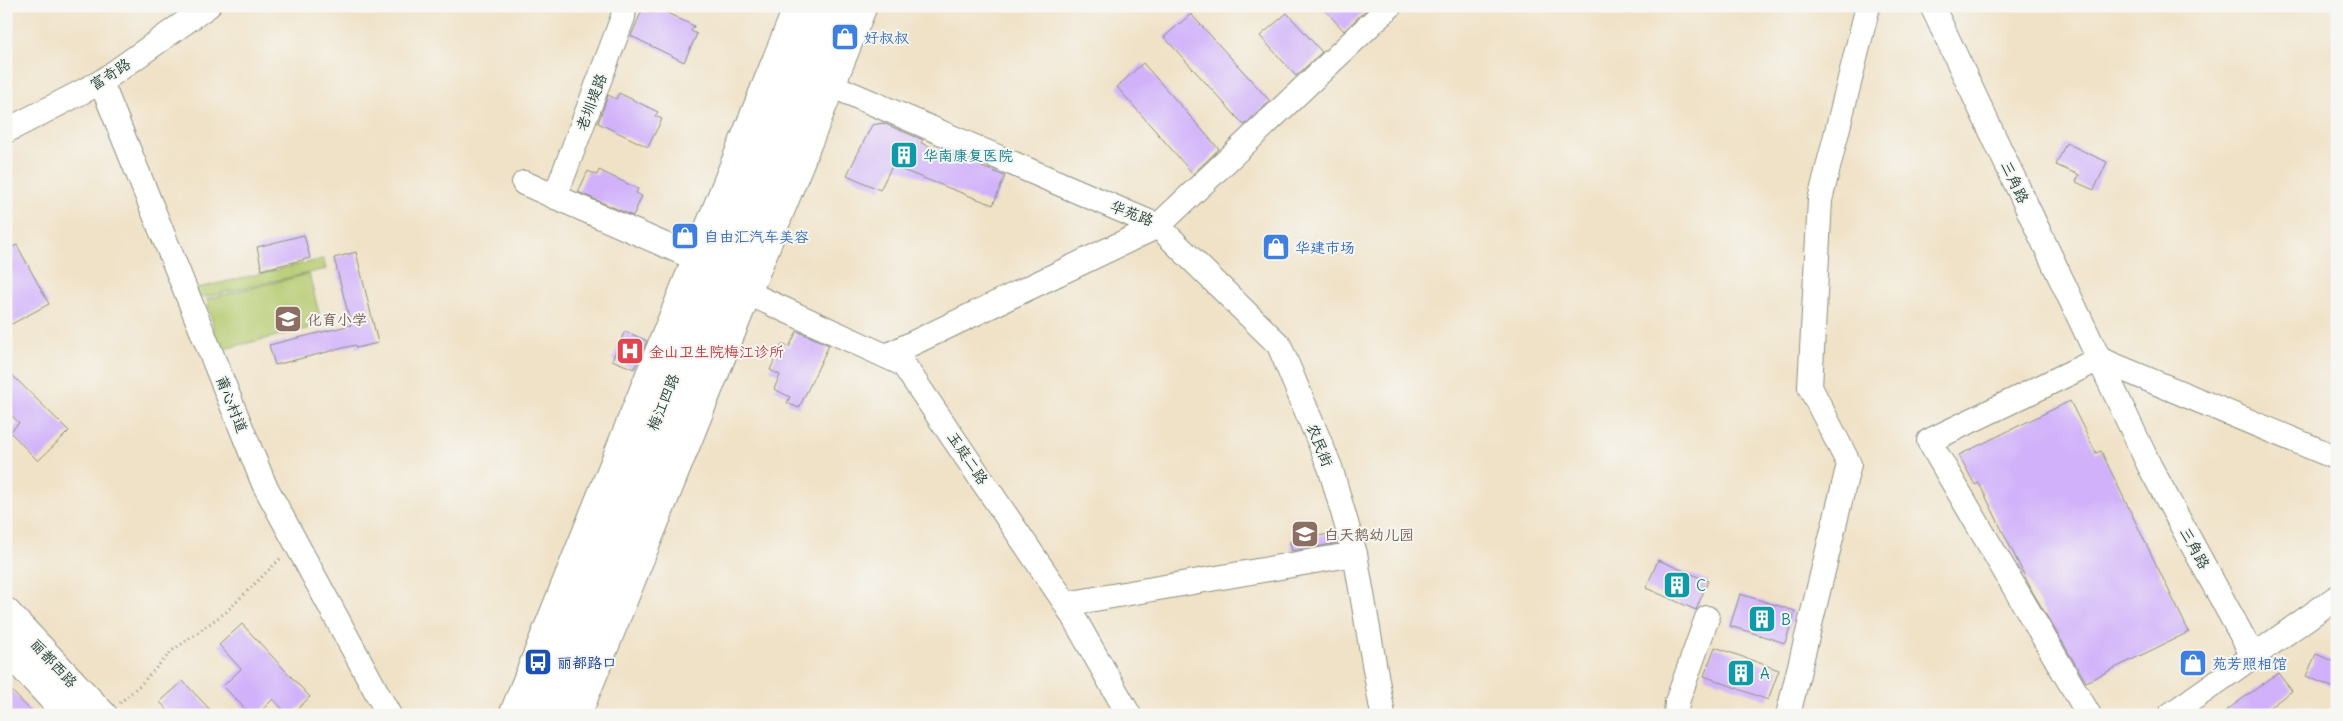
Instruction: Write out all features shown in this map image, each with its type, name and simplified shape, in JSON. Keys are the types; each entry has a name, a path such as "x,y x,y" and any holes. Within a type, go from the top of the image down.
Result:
{"main road":[{"name":"梅江四路","path":"538,715 822,6"},
{"name":"梅江四路","path":"560,715 843,6"},
{"name":"丽都西路","path":"6,612 108,712"},
{"name":"丽都西路","path":"6,648 68,715"}],"street":[{"name":"富奇路","path":"6,131 102,82 208,6"},
{"name":"老圳堤路","path":"555,197 623,17 624,6"},
{"path":"511,715 796,6"},
{"path":"580,715 865,6"},
{"name":"华苑路","path":"814,78 1158,226 1390,6"},
{"path":"1788,715 1849,464 1810,387 1820,200 1868,6"},
{"name":"三角路","path":"1932,6 2150,467 2254,656"},
{"name":"莆心村道","path":"102,82 264,484 389,715"},
{"name":"玉庭二路","path":"524,183 733,280 903,364 1066,604 1129,715"},
{"path":"886,356 1158,226"},
{"name":"农民街","path":"1158,226 1279,345 1330,466 1355,554 1383,715"},
{"path":"2089,715 1929,440 2099,359 2337,458"},
{"path":"1066,604 1355,554"},
{"path":"2170,715 2334,602"},
{"path":"1676,715 1677,702 1707,618"}],"path":[{"path":"108,712 140,685 172,650 226,612 297,543"}],"green space":[{"path":"323,259 326,269 192,300 190,290"},
{"path":"309,274 322,325 219,350 207,299"}],"building":[{"path":"1321,6 1370,6 1344,31"},
{"path":"655,7 694,26 691,31 697,34 684,62 631,36 643,8 652,13"},
{"path":"1287,13 1322,52 1296,76 1260,36"},
{"path":"1191,14 1270,101 1244,125 1164,37"},
{"path":"1143,63 1219,149 1193,174 1117,87"},
{"path":"619,93 658,112 655,116 662,119 648,147 598,123 608,95 616,99"},
{"name":"华南康复医院","path":"883,123 923,140 921,143 1005,176 993,205 892,166 880,190 847,175 872,125"},
{"path":"2066,143 2107,162 2094,190 2076,182 2079,175 2056,165"},
{"path":"599,170 638,189 636,193 642,196 633,216 578,192 588,171 597,175"},
{"path":"304,235 310,258 262,270 257,247"},
{"path":"17,245 49,304 6,327 6,250"},
{"path":"356,252 378,343 356,348 355,345 275,365 269,345 351,325 334,258"},
{"name":"金山卫生院梅江诊所","path":"625,331 647,341 634,369 612,360"},
{"path":"797,331 829,345 799,408 787,403 790,397 774,389 780,375 770,370 782,344 789,347"},
{"path":"6,369 69,431 38,461 10,432 19,423 6,410"},
{"path":"2070,401 2096,453 2101,451 2189,632 2086,682 2032,591 1979,483 1975,485 1959,455"},
{"path":"1335,533 1338,543 1292,551 1290,541"},
{"name":"C","path":"1658,560 1708,581 1696,610 1646,588"},
{"name":"B","path":"1740,594 1795,611 1785,643 1730,626"},
{"path":"242,624 310,697 291,715 288,715 273,699 257,715 251,715 223,686 241,669 219,645"},
{"name":"A","path":"1715,647 1779,670 1768,700 1704,676"},
{"path":"2316,654 2337,663 2337,689 2306,676"},
{"path":"2278,673 2292,691 2259,715 2220,715"},
{"path":"183,681 215,715 172,715 160,702"},
{"path":"6,685 35,715 6,715"}],"place":[{"name":"好叔叔","path":"845,37"},
{"name":"华南康复医院","path":"904,155"},
{"name":"自由汇汽车美容","path":"685,236"},
{"name":"华建市场","path":"1276,247"},
{"name":"化育小学","path":"288,319"},
{"name":"金山卫生院梅江诊所","path":"630,351"},
{"name":"白天鹅幼儿园","path":"1305,534"},
{"name":"C","path":"1677,585"},
{"name":"B","path":"1762,619"},
{"name":"丽都路口","path":"538,662"},
{"name":"苑芳照相馆","path":"2193,663"},
{"name":"A","path":"1741,673"}]}
